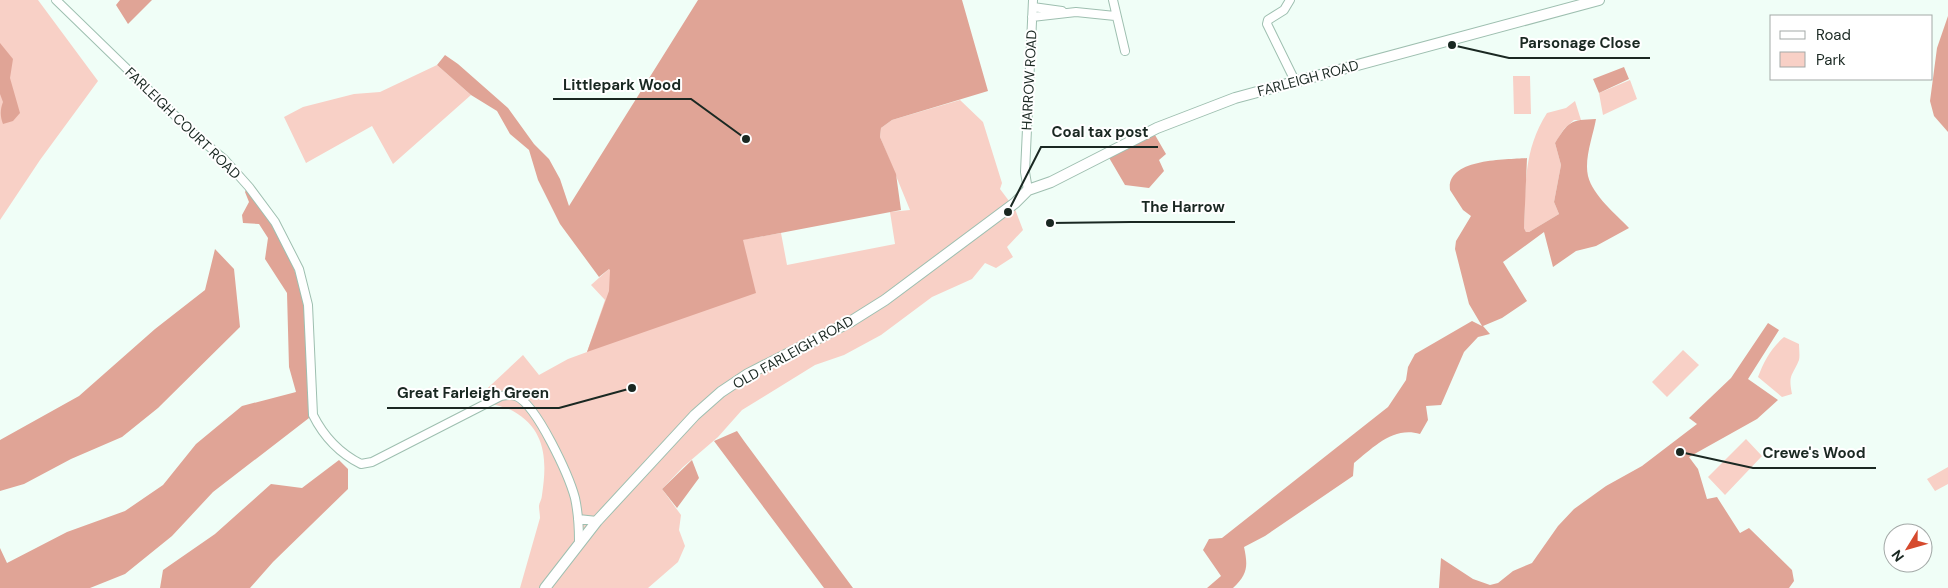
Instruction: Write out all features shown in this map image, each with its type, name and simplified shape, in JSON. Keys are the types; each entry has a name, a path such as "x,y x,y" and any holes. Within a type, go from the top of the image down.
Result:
{"street":[{"name":"FARLEIGH COURT ROAD","path":"56,0 194,134 224,159 249,187 275,222 299,269 308,305 313,415 320,430 334,445 361,464 372,462 500,396 508,394 517,396 547,434 569,478 578,519 579,541"},
{"path":"1113,0 1115,16 1125,51"},
{"path":"1290,0 1284,10 1268,20 1267,24 1294,81"},
{"name":"FARLEIGH ROAD","path":"1028,190 1044,185 1132,140 1235,98 1600,0"},
{"path":"1033,4 1076,12 1115,16"},
{"name":"HARROW ROAD","path":"1028,190 1025,172 1033,4"},
{"path":"1032,17 1076,12"},
{"name":"OLD FARLEIGH ROAD","path":"545,588 579,541 694,415 721,392 748,374 850,322 885,300 1015,203 1028,190"},
{"path":"578,519 597,521"}],"green space":[{"path":"0,0 38,0 98,81 40,160 0,220"},
{"path":"437,65 471,95 393,164 372,126 306,163 284,117 303,107 354,94 380,92"},
{"path":"1513,76 1530,76 1531,114 1514,114"},
{"path":"1630,80 1637,99 1603,115 1599,93"},
{"path":"960,100 983,122 1002,183 1000,189 1015,209 1023,230 1007,247 1013,257 996,268 985,263 972,279 932,297 881,335 844,355 815,365 742,410 718,437 683,467 662,489 681,515 679,530 685,546 678,562 648,588 520,588 540,518 539,506 544,483 542,448 533,428 524,419 513,411 477,398 523,355 539,375 568,359 587,352 605,300 591,285 609,269 678,251 781,233 787,265 895,244 890,212 910,210 880,137 881,128 892,120"},
{"path":"1575,101 1581,120 1574,120 1564,129 1555,143 1561,165 1554,202 1559,214 1526,232 1524,228 1527,169 1539,127 1547,113 1566,108"},
{"path":"1784,337 1799,344 1799,360 1791,379 1792,394 1782,397 1758,377 1768,355"},
{"path":"1683,350 1699,365 1667,397 1652,382"},
{"path":"1746,439 1762,456 1725,495 1708,477"},
{"path":"1948,467 1948,484 1935,491 1927,479"}],"shaded area":[{"path":"120,0 152,0 128,24 116,5"},
{"path":"698,0 962,0 988,91 892,120 881,128 880,137 896,174 901,210 743,240 756,293 587,352 609,291 610,270 599,277 560,224 538,180 529,150 510,134 497,111 471,95 437,65 445,55 508,108 534,144 549,159 560,179 569,206"},
{"path":"1948,16 1948,132 1934,116 1930,101 1937,48"},
{"path":"0,43 13,59 10,78 20,113 13,121 3,124 1,107 3,102 0,94"},
{"path":"1624,67 1629,79 1599,93 1593,79"},
{"path":"1596,119 1587,162 1588,176 1600,198 1629,228 1596,246 1576,251 1553,267 1544,232 1503,262 1527,301 1502,318 1483,326 1490,334 1478,337 1464,352 1441,405 1426,406 1428,420 1420,434 1401,433 1376,445 1354,463 1353,476 1265,536 1244,547 1246,569 1242,578 1233,588 1207,588 1221,576 1203,550 1209,539 1222,538 1388,407 1406,380 1408,367 1415,354 1472,321 1482,326 1469,304 1455,249 1456,241 1471,216 1463,210 1450,190 1451,180 1467,166 1493,161 1527,158 1524,228 1526,232 1529,232 1559,214 1554,202 1561,165 1555,143 1571,123"},
{"path":"1155,135 1166,154 1159,160 1164,171 1149,188 1125,185 1108,156"},
{"path":"247,188 282,242 300,290 305,311 309,354 309,418 213,492 172,536 125,574 90,588 0,588 0,548 7,563 67,532 125,511 163,485 196,444 242,406 296,392 289,367 287,293 265,259 268,238 259,224 243,223 242,215 249,202 245,192"},
{"path":"215,249 234,269 240,327 158,408 122,437 71,459 24,484 0,491 0,440 79,396 155,329 205,290"},
{"path":"1768,323 1779,330 1748,379 1778,400 1757,419 1689,457 1698,469 1707,499 1717,497 1740,533 1749,528 1792,570 1794,581 1789,588 1439,588 1441,558 1473,579 1490,585 1498,583 1513,571 1532,563 1558,526 1574,509 1606,486 1642,466 1697,424 1689,418 1731,378"},
{"path":"737,431 853,588 824,588 714,441"},
{"path":"339,460 348,469 348,489 273,562 250,588 160,588 163,570 215,534 271,484 302,488"},
{"path":"692,460 699,478 677,508 662,489"}],"place":[{"name":"Parsonage Close","path":"1452,45"},
{"name":"Littlepark Wood","path":"746,139"},
{"name":"Coal tax post","path":"1008,212"},
{"name":"The Harrow","path":"1050,223"},
{"name":"Great Farleigh Green","path":"632,388"},
{"name":"Crewe's Wood","path":"1680,452"}]}
